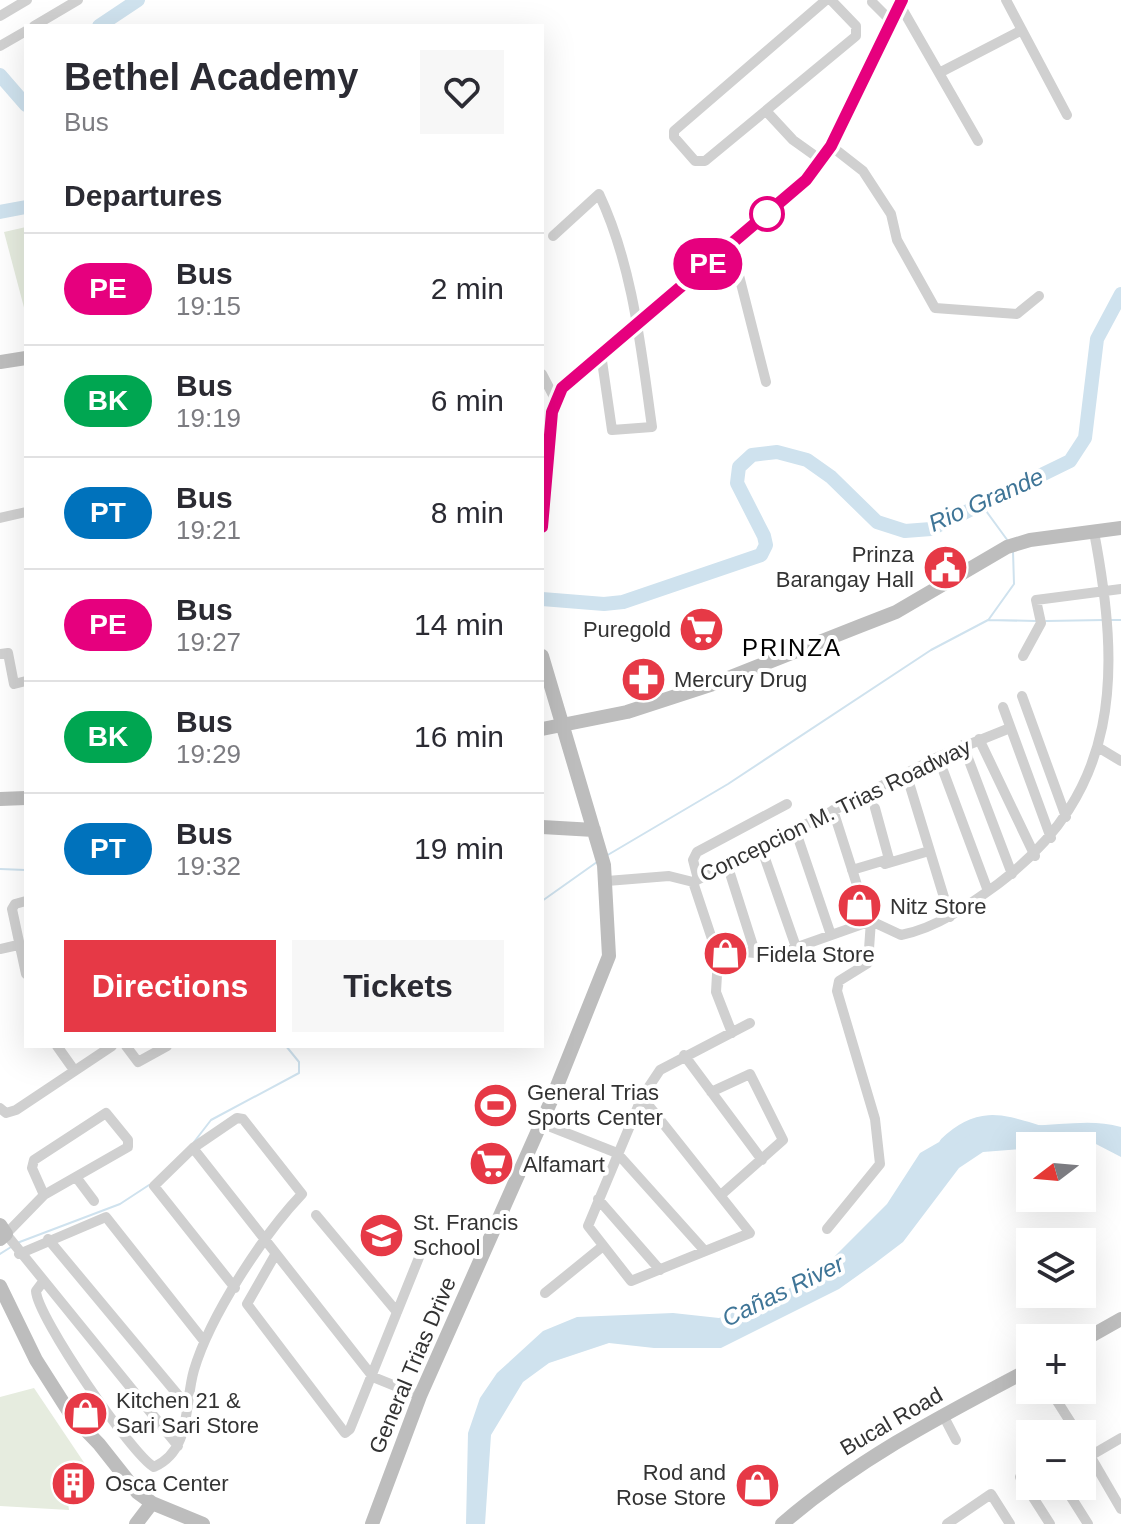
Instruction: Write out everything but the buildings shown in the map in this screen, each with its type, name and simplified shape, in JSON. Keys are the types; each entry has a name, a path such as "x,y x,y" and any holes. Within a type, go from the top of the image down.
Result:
{"main road":[{"path":"544,486 555,399 601,354 806,180 826,153 901,3"},
{"path":"0,362 24,358"},
{"path":"544,729 627,712 713,684 896,612 1007,547 1030,540 1121,528"},
{"name":"General Trias Drive","path":"372,1524 420,1396 541,1123 609,956 607,884 602,858 564,726 546,680"},
{"path":"0,799 24,798"},
{"path":"544,827 594,830"},
{"path":"0,1286 36,1360 71,1415 137,1492 152,1503 203,1524"},
{"path":"1096,1333 1121,1319"},
{"name":"Bucal Road","path":"782,1524 853,1467 1016,1376"},
{"path":"136,1524 152,1503"}],"street":[{"path":"0,16 27,0"},
{"path":"37,24 78,0"},
{"path":"829,0 856,26 856,36 702,163 695,161 673,135 829,0"},
{"path":"1006,0 1067,115"},
{"path":"872,2 893,23"},
{"path":"901,3 978,141"},
{"path":"939,73 1022,30"},
{"path":"0,46 24,32"},
{"path":"769,110 795,138 863,171 891,214 897,240 935,308 1017,314 1039,296"},
{"path":"553,236 599,194 612,222 638,324 652,427 612,430 601,354"},
{"path":"731,244 766,382"},
{"path":"544,378 555,399"},
{"path":"0,518 24,512"},
{"path":"718,957 755,952 775,955 871,921 901,935 950,917 1012,874 1051,838 1086,787 1106,731 1109,613 1094,532"},
{"path":"1023,656 1041,620 1036,600 1121,589"},
{"path":"0,654 8,653 14,684 24,682"},
{"path":"1022,696 1066,817"},
{"path":"1003,707 1051,838"},
{"name":"Concepcion M. Trias Roadway","path":"607,884 638,886 660,877 695,880 938,757 1010,728"},
{"path":"979,739 1035,856"},
{"path":"963,745 1012,874"},
{"path":"1101,749 1121,761"},
{"path":"938,757 988,891"},
{"path":"906,773 950,917"},
{"path":"732,1033 716,992 718,957 695,880 693,860 697,852 787,804"},
{"path":"853,871 889,859 875,808"},
{"path":"827,1229 880,1164 875,1119 837,991 839,981 868,963 871,921 833,810"},
{"path":"795,829 831,935"},
{"path":"761,847 796,947"},
{"path":"853,871 929,851"},
{"path":"727,864 755,952"},
{"path":"24,902 15,904 12,909 24,967"},
{"path":"0,949 18,945"},
{"path":"642,1097 750,1233 631,1281 588,1226 642,1097 660,1070 750,1023"},
{"path":"58,1048 74,1070"},
{"path":"0,1108 6,1113 16,1110 109,1048"},
{"path":"128,1048 138,1062 163,1048"},
{"path":"684,1055 762,1160"},
{"path":"711,1092 746,1075 754,1079 783,1140 722,1194"},
{"path":"44,1195 32,1163 106,1113 128,1140 128,1147 44,1195 2,1233 178,1446"},
{"path":"42,1283 36,1291 38,1302 65,1354 154,1467 178,1446 193,1373 204,1341 235,1288 263,1239 302,1194 243,1119 233,1119 193,1148 154,1186 235,1288"},
{"path":"541,1123 617,1153 704,1250"},
{"path":"193,1148 373,1377 420,1396"},
{"path":"76,1177 94,1201"},
{"path":"598,1199 660,1270"},
{"path":"316,1215 397,1312"},
{"path":"19,1254 48,1239 106,1217 204,1341"},
{"path":"48,1239 188,1407"},
{"path":"545,1293 603,1246"},
{"path":"275,1255 247,1304 342,1432 350,1429 373,1377 422,1250"},
{"path":"943,1415 956,1440"},
{"path":"1096,1453 1121,1438"},
{"path":"1096,1466 1121,1509"},
{"path":"947,1524 991,1494 1007,1523"},
{"path":"1035,1500 1050,1524"},
{"path":"1073,1500 1088,1524"}],"shaded area":[{"path":"24,227 24,307 4,232"},
{"path":"34,1388 85,1464 66,1489 69,1510 0,1506 0,1397"}],"water":[{"path":"1003,1123 1107,1124 1121,1127 1121,1157 1096,1144 1096,1132 1016,1132 1016,1149 983,1152 959,1168 903,1242 874,1264 839,1289 721,1348 654,1348 609,1343 549,1363 523,1382 491,1435 485,1524 466,1524 468,1433 480,1398 497,1373 543,1331 577,1317 673,1313 719,1318 790,1288 825,1266 887,1204 920,1153 953,1134"}],"waterway":[{"path":"102,24 138,0"},
{"path":"0,75 24,103"},
{"name":"Rio Grande","path":"0,212 24,207"},
{"name":"Rio Grande","path":"544,599 604,604 623,602 761,555 766,545 764,536 737,483 739,467 752,455 777,452 807,460 831,477 877,522 905,531 931,529 1070,461 1085,438 1097,339 1121,294"},
{"path":"981,504 1008,541"},
{"path":"989,619 1014,584 1013,551"},
{"path":"606,856 728,784 931,650 988,620 1036,621"},
{"path":"1046,621 1104,620"},
{"path":"1110,620 1121,620"},
{"path":"544,900 597,862"},
{"path":"0,869 24,870"},
{"path":"194,1142 211,1120 299,1073 299,1062 288,1048"},
{"name":"Cañas River","path":"946,1144 959,1133 982,1123 1006,1123 1038,1132"},
{"path":"17,1243 120,1204 149,1185"},
{"path":"0,1254 11,1247"}],"bus line":[{"name":"PE","path":"544,493 552,412 562,388 806,180 831,146 902,0"}],"place":[{"name":"Prinza Barangay Hall","path":"945,567"},
{"name":"Puregold","path":"702,629"},
{"name":"Mercury Drug","path":"643,679"},
{"name":"Nitz Store","path":"859,906"},
{"name":"Fidela Store","path":"725,954"},
{"name":"General Trias Sports Center","path":"496,1105"},
{"name":"Alfamart","path":"492,1164"},
{"name":"St. Francis School","path":"382,1235"},
{"name":"Kitchen 21 & Sari Sari Store","path":"85,1413"},
{"name":"Osca Center","path":"74,1483"},
{"name":"Rod and Rose Store","path":"757,1485"}],"district":[{"name":"PRINZA","path":"792,648"}]}
